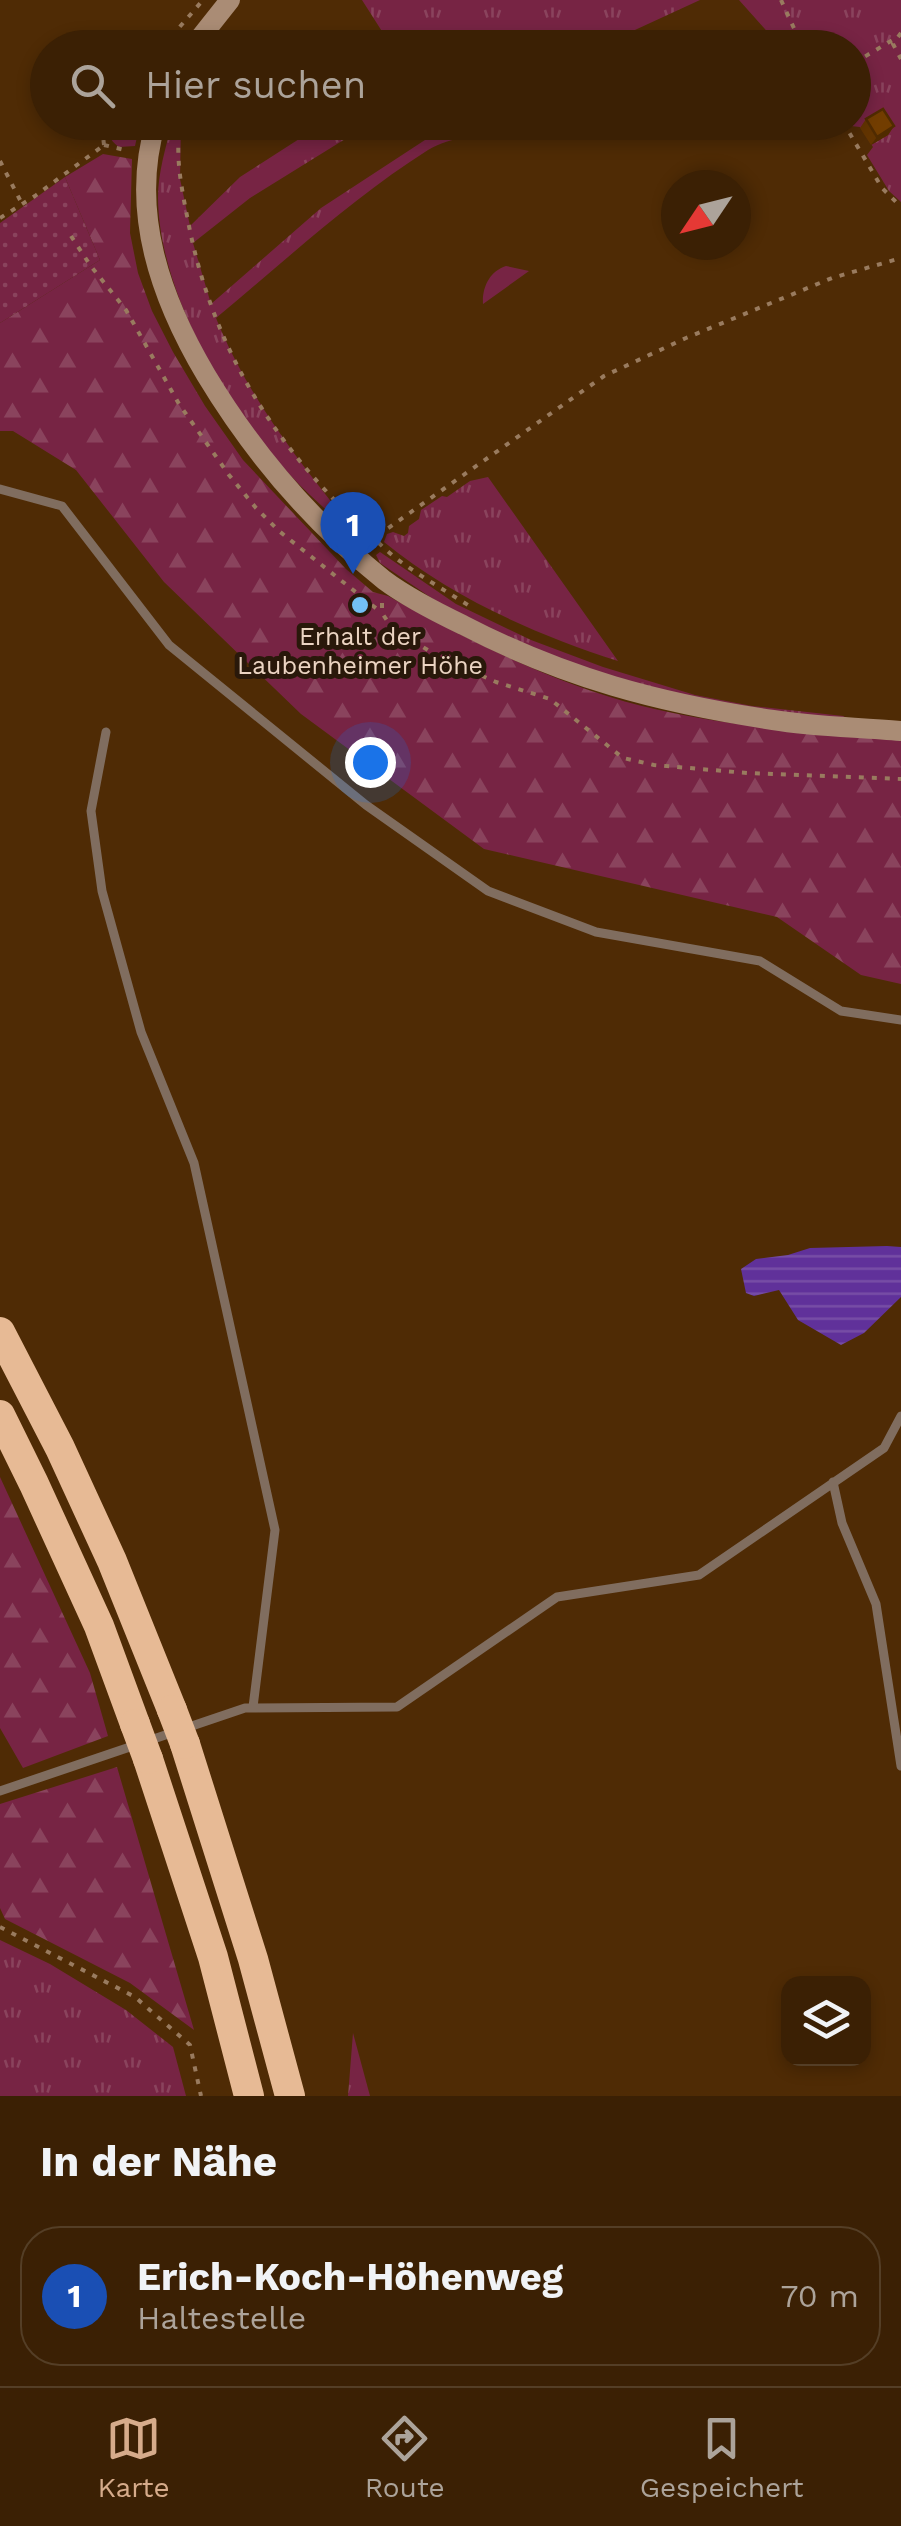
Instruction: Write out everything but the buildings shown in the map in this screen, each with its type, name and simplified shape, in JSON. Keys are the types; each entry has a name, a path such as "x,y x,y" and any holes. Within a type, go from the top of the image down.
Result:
{"highway":[{"path":"0,1332 112,1561 172,1710 254,1959 290,2096"},
{"path":"0,1414 99,1626 148,1759 213,1957 249,2096"}],"street":[{"path":"206,30 230,0"},
{"path":"152,140 148,222 156,269 175,317 220,398 276,474 323,525 385,580 494,642 607,686 776,721 901,731"}],"lane":[{"path":"0,489 62,506 169,645 366,806 488,892 596,932 760,961 841,1011 901,1020"},
{"path":"106,732 91,811 102,892 141,1032 194,1162 275,1530 254,1706"},
{"path":"0,1791 254,1706 397,1707 557,1596 699,1574 884,1448 901,1416"},
{"path":"833,1482 842,1523 876,1604 901,1766"}],"path":[{"path":"177,30 202,0"},
{"path":"781,0 795,30"},
{"path":"898,35 893,44 901,59"},
{"path":"871,52 898,35"},
{"path":"103,140 104,146"},
{"path":"181,140 180,178 197,263 225,342 256,401 320,487 396,558 472,607"},
{"path":"853,140 882,188 901,207"},
{"path":"0,218 104,146 138,152"},
{"path":"0,160 20,200"},
{"path":"71,236 126,310 179,404 256,508 382,614 392,628 439,657 496,682 550,699 623,758 747,774 901,779"},
{"path":"374,538 604,376 832,278 901,258"},
{"path":"381,596 382,614"},
{"path":"0,1927 135,1997 190,2045 201,2096"}],"green space":[{"path":"362,0 700,0 635,30 381,30"},
{"path":"739,0 901,0 901,202 889,191 867,155 873,147 868,140 871,30 766,30"},
{"path":"136,140 135,146 119,147 113,142"},
{"path":"168,140 181,140 180,179 190,226 240,177 298,140 344,140 250,198 193,243 211,304 321,208 425,140 454,140 428,150 346,209 216,318 261,404 354,535 268,450 201,348 170,272 161,235 161,169"},
{"path":"103,154 132,159 130,233 138,273 152,311 205,406 243,460 346,569 373,592 543,673 642,706 738,724 901,740 901,984 861,975 777,917 484,849 301,714 164,582 76,470 13,431 0,431 0,323 100,260 65,177"},
{"path":"65,177 100,260 0,323 0,223"},
{"path":"506,266 529,271 483,304 488,280"},
{"path":"488,477 618,661 495,612 438,580 384,542 387,534 408,533 421,510 442,496 447,497 470,481"},
{"path":"380,552 456,604 531,640 603,667 695,695 851,720 709,703 573,667 458,616 380,563 376,555"},
{"path":"0,1477 90,1673 108,1736 23,1768 0,1728"},
{"path":"117,1767 194,2030 130,1983 5,1919 0,1908 0,1804"},
{"path":"0,1940 50,1964 126,2010 173,2047 186,2096 0,2096"},
{"path":"353,2033 370,2096 348,2096"}],"shaded area":[{"path":"901,1247 901,1297 864,1333 841,1345 798,1320 779,1290 754,1296 746,1293 741,1269 756,1259 810,1248"}],"place":[{"name":"Erich-Koch-Höhenweg","path":"353,574"},
{"name":"Erhalt der Laubenheimer Höhe","path":"360,605"}]}
